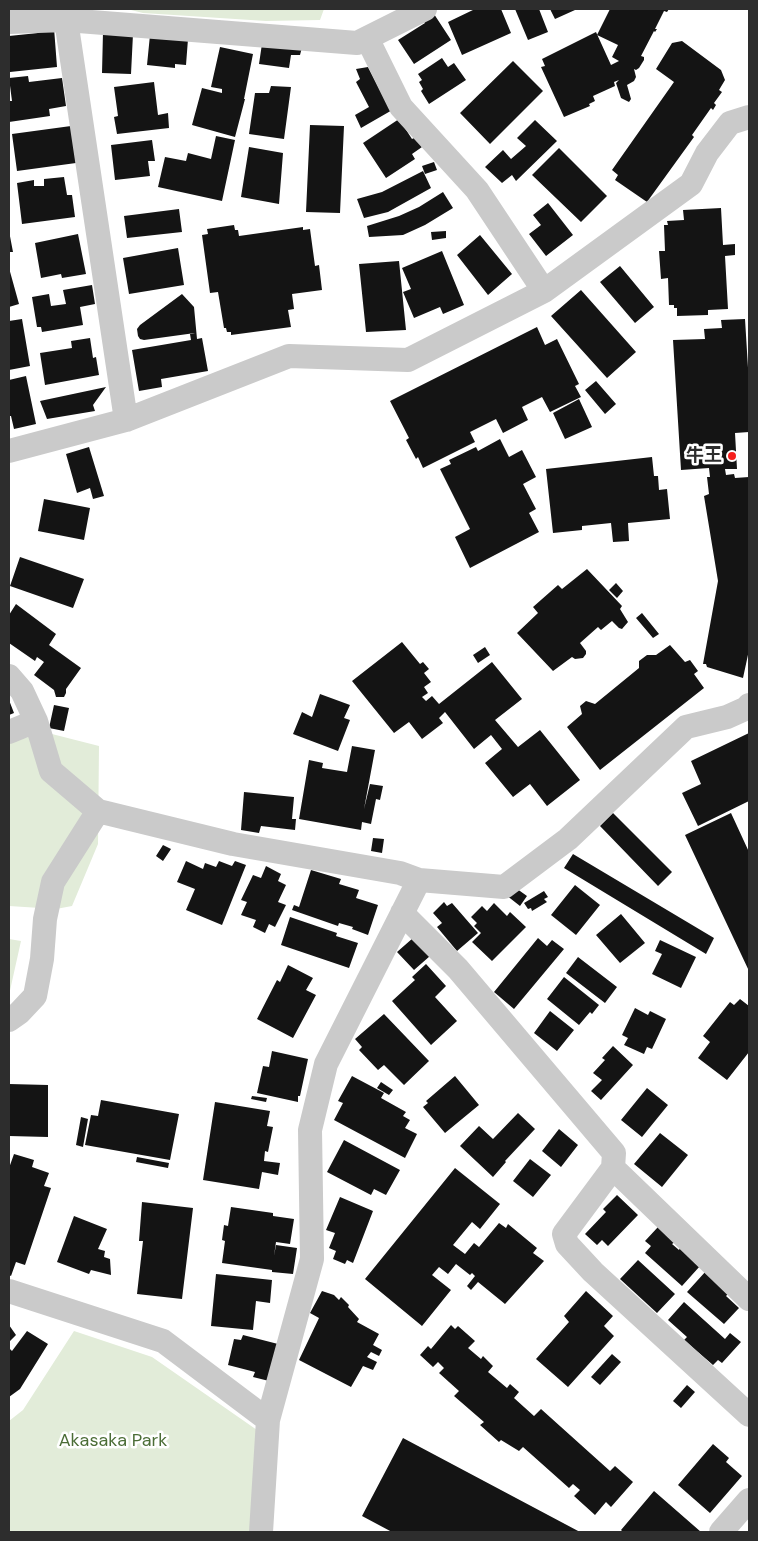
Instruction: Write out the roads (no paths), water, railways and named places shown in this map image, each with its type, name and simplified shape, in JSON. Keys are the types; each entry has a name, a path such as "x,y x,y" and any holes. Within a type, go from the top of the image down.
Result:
{"street":[{"path":"9,22 66,20 357,43 425,9"},
{"path":"66,20 126,420"},
{"path":"367,38 401,107 477,190 544,291"},
{"path":"9,452 126,420 289,356 408,360 544,291 691,184 706,153 730,123 749,117"},
{"path":"9,676 22,691 36,720 51,771 98,811 233,844 400,873 419,880 504,887 568,839 686,727 727,717 747,708 749,705"},
{"path":"9,732 36,720"},
{"path":"9,1020 19,1013 35,996 42,959 45,919 54,882 98,811"},
{"path":"261,1532 268,1420 312,1259 310,1130 326,1064 419,880"},
{"path":"402,913 458,969 614,1153 613,1168 564,1234 567,1244 593,1272 749,1415"},
{"path":"613,1168 749,1299"},
{"path":"9,1291 163,1341 268,1420"},
{"path":"721,1532 749,1500"}],"place":[{"name":"牛王","path":"732,456"}],"park label":[{"name":"Akasaka Park","path":"113,1441"}]}
